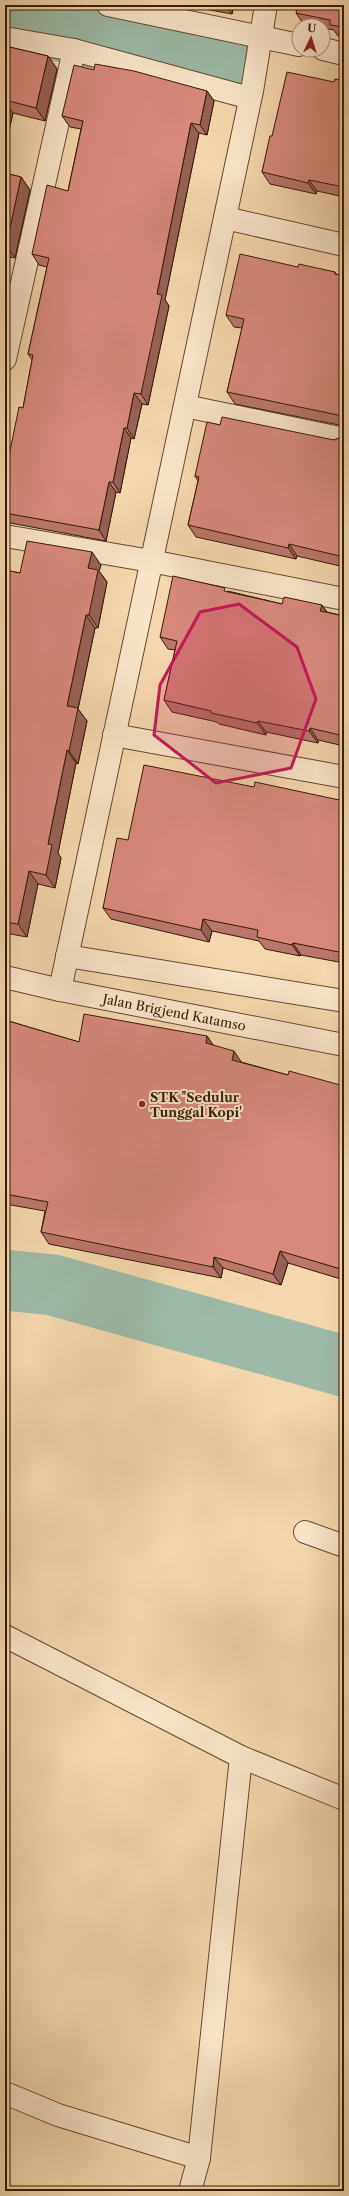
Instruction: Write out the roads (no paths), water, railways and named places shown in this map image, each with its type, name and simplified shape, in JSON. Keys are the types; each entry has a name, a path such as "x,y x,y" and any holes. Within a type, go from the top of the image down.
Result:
{"street":[{"path":"108,5 261,41 291,44"},
{"path":"60,990 66,956 251,94 266,5"},
{"path":"5,38 74,50 251,94"},
{"path":"5,359 74,50"},
{"path":"331,51 344,54"},
{"path":"225,218 344,245"},
{"path":"185,406 344,439"},
{"path":"5,536 151,561 344,600"},
{"path":"114,735 344,777"},
{"path":"66,956 344,1001"},
{"name":"Jalan Brigjend Katamso","path":"5,977 60,990 344,1045"},
{"path":"305,1532 344,1546"},
{"path":"5,1636 241,1757 344,1800"},
{"path":"190,2191 199,2158 241,1757"},
{"path":"5,2093 58,2114 199,2158"}],"waterway":[{"path":"5,20 225,65"},
{"path":"5,1280 53,1285 344,1366"}],"place":[{"name":"STK \"Sedulur Tunggal Kopi'","path":"142,1104"}]}
